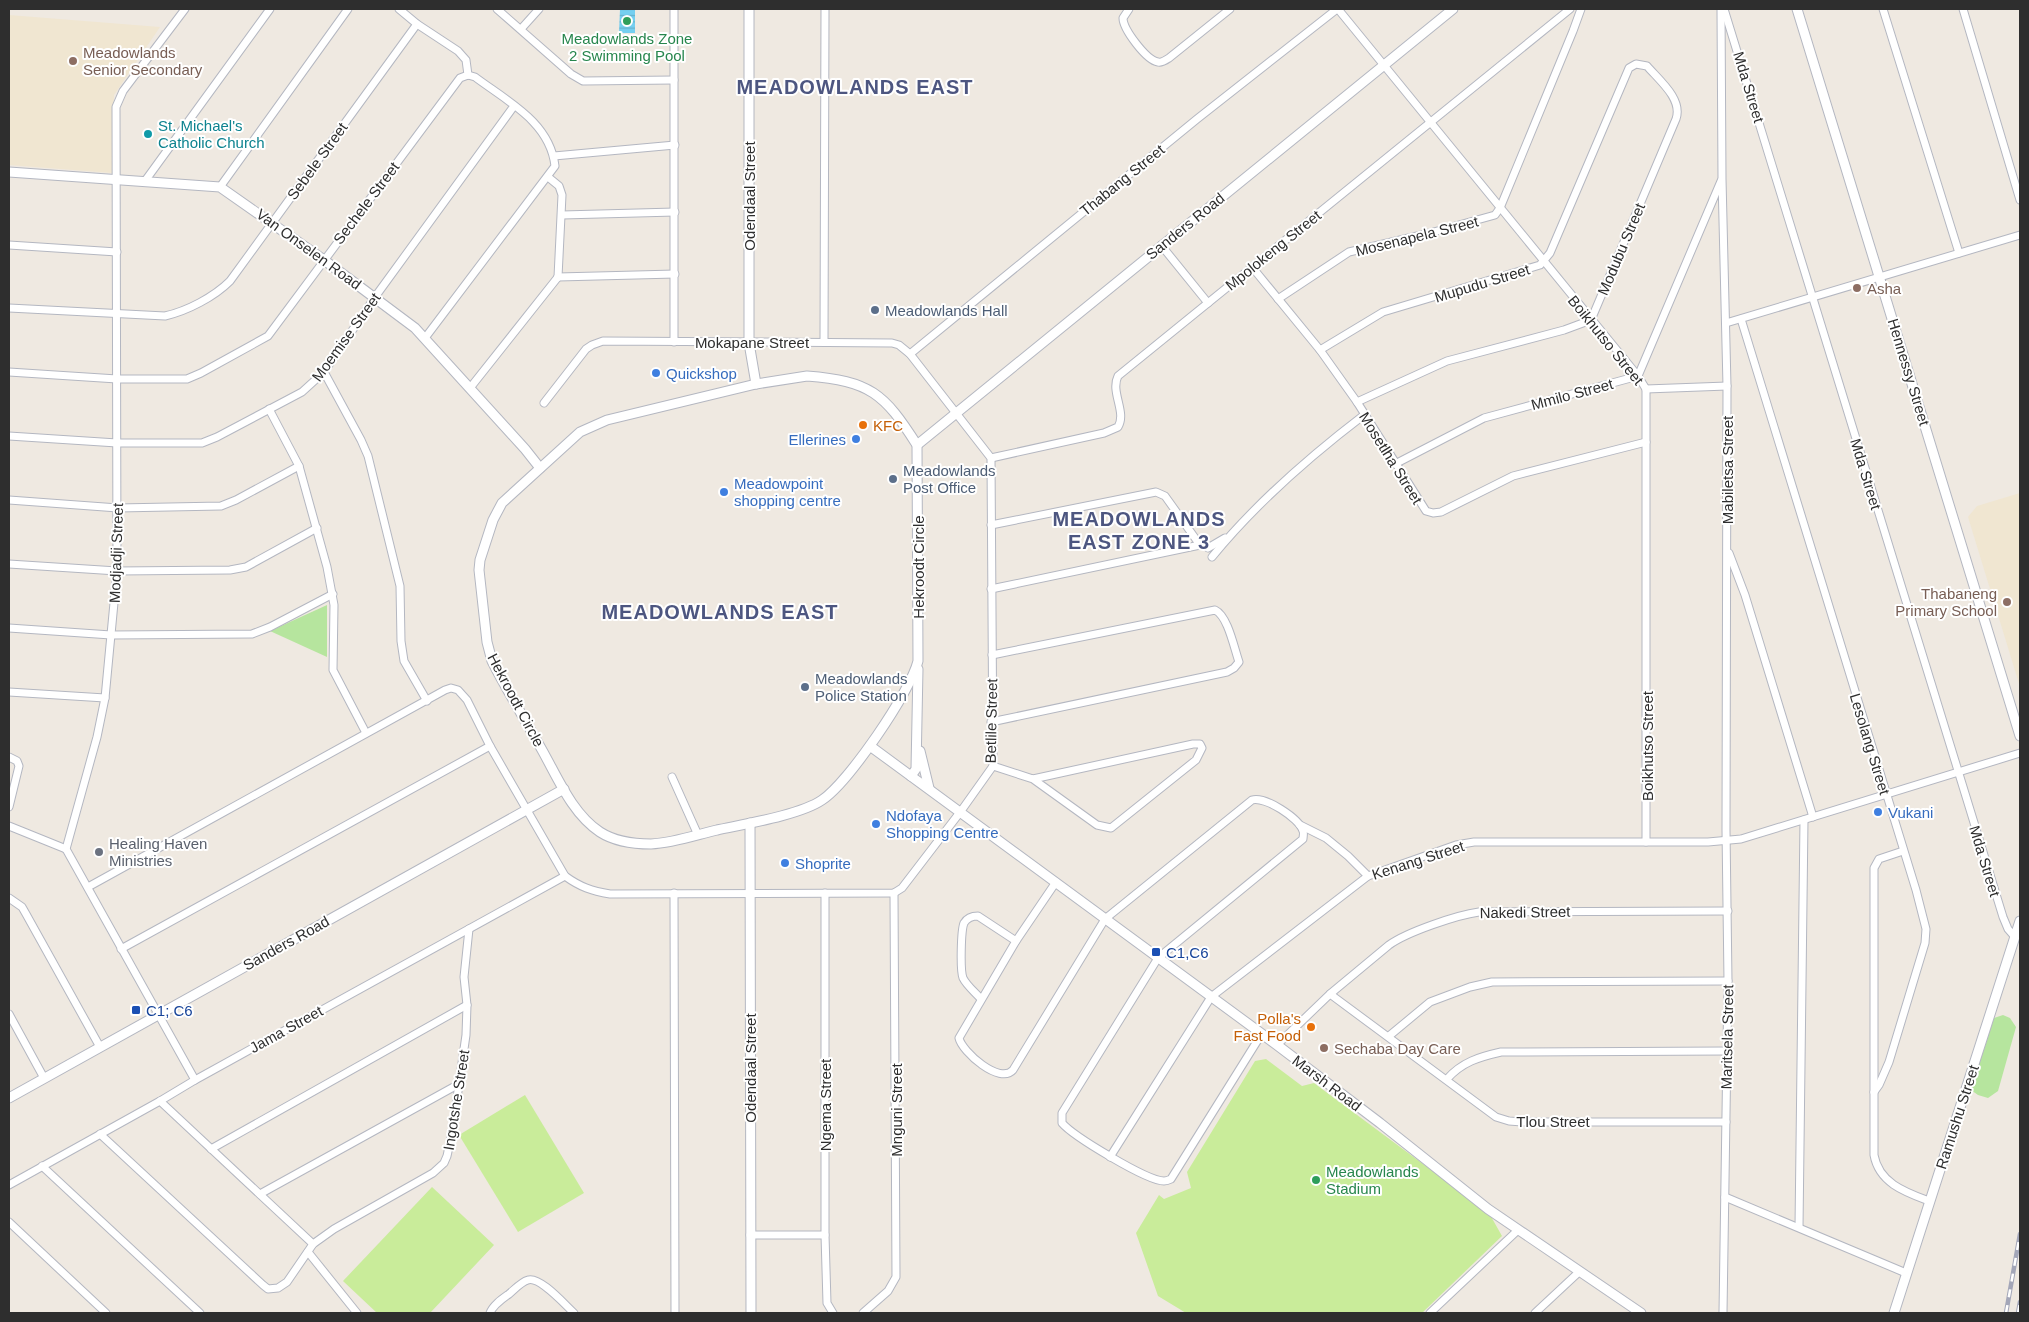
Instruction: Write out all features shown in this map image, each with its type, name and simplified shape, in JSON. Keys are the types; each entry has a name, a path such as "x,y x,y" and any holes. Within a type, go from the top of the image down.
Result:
{"street":[{"name":"Modjadji Street","path":"66,849 97,737 105,698 117,571 116,120 119,100 124,91 185,9"},
{"path":"146,181 270,9"},
{"path":"9,172 220,187 348,9"},
{"path":"399,9 417,24 458,51 466,60 468,75 475,77 532,120 540,130 554,156 555,166 425,338"},
{"path":"497,9 571,74 583,80 674,80"},
{"path":"521,29 539,9"},
{"path":"674,9 674,342"},
{"name":"Odendaal Street","path":"749,9 749,343 756,384"},
{"path":"824,9 824,341"},
{"path":"1127,10 1123,22 1130,36 1148,56 1157,62 1161,62 1169,58 1230,9"},
{"name":"Boikhutso Street","path":"1337,9 1638,376 1646,389 1648,791 1646,842"},
{"name":"Thabang Street","path":"910,354 1197,119 1337,9"},
{"name":"Sanders Road","path":"917,444 1453,9"},
{"name":"Mpolokeng Street","path":"991,458 1104,433 1118,427 1121,418 1115,389 1118,376 1570,9"},
{"path":"1500,208 1581,9"},
{"path":"1638,376 1722,180 1722,9"},
{"name":"Mda Street","path":"1722,9 2003,917 2015,937"},
{"name":"Hennessy Street","path":"1797,9 2020,736"},
{"path":"1883,9 1959,253"},
{"path":"1963,9 2020,200"},
{"name":"Sebele Street","path":"9,308 116,315 166,316 183,310 218,292 230,281 417,24"},
{"name":"Mupudu Street","path":"1320,350 1383,312 1531,269 1544,262 1550,253 1629,68 1636,64 1647,66"},
{"name":"Modubu Street","path":"1591,320 1678,114 1675,100 1647,66"},
{"name":"Sechele Street","path":"9,372 116,378 187,379 259,342 272,332 460,78 468,75"},
{"name":"Moemise Street","path":"9,436 117,443 202,443 217,437 309,387 324,372 375,298 514,106"},
{"path":"554,156 674,145"},
{"path":"470,388 558,276 562,195 559,186 548,177"},
{"name":"Mabiletsa Street","path":"1722,180 1727,386 1728,760"},
{"name":"Van Onselen Road","path":"220,187 324,260 410,324 525,448 540,468"},
{"name":"Mosenapela Street","path":"1278,299 1350,252 1480,220 1492,216 1500,208"},
{"path":"562,215 675,212"},
{"path":"1726,323 2020,235"},
{"path":"9,245 117,252"},
{"path":"1161,245 1208,303"},
{"name":"Mosetlha Street","path":"1252,267 1320,350 1357,402 1423,508 1433,513 1441,512 1513,476 1646,442"},
{"path":"558,276 674,274"},
{"name":"Lesolang Street","path":"1741,319 1925,927 1925,943 1906,1008 1888,1062 1879,1085 1874,1092 1873,1146 1877,1166 1890,1183 1929,1201"},
{"path":"1357,402 1447,360 1564,330 1591,320"},
{"name":"Mokapane Street","path":"544,403 576,361 592,345 603,341 749,343 824,341 892,343 899,345 910,354 955,413"},
{"path":"324,372 368,456 400,586 401,640 404,661 427,701"},
{"name":"Hekroodt Circle","path":"807,376 843,380 862,386 880,396 890,406 917,444 918,661 909,685 870,746 839,785 824,799 813,805 750,823 651,844 611,838 601,833 584,819 564,789 492,661 487,642 479,582 480,560 497,510 513,491 580,432 593,425 756,384 807,376"},
{"name":"Mmilo Street","path":"1395,464 1484,418 1638,376"},
{"path":"1646,389 1727,386"},
{"path":"269,409 299,466 317,528 333,594 333,670 366,733"},
{"path":"955,413 991,458"},
{"path":"1212,557 1238,525 1281,485 1364,415"},
{"name":"Betlile Street","path":"894,893 910,879 993,766 991,722 991,458"},
{"path":"9,500 118,508 221,506 236,500 299,466"},
{"path":"991,525 1156,492 1165,496 1200,545 991,589"},
{"path":"9,564 117,571 212,571 239,569 268,556 317,528"},
{"path":"1208,548 1230,535"},
{"path":"1727,548 1745,595 1813,817"},
{"path":"9,628 111,634 252,634 270,628 333,594"},
{"path":"991,722 1227,672 1239,662 1226,621 1220,612 1215,610 992,655"},
{"path":"911,776 916,769 918,661"},
{"path":"88,887 451,688 458,690 462,694 565,876 580,887 593,892 610,894 894,893"},
{"path":"9,692 105,698"},
{"path":"916,739 929,788"},
{"path":"993,766 1033,779 1097,825 1111,828 1196,760 1202,751 1200,744 1193,744 1033,779"},
{"path":"121,949 490,746"},
{"name":"Marsh Road","path":"870,746 1211,996 1380,1123 1460,1188 1518,1230 1641,1313"},
{"name":"Kenang Street","path":"1211,996 1368,876 1462,843 1727,841 1804,820 2020,753"},
{"path":"9,757 16,761 18,766 9,808"},
{"name":"Maritsela Street","path":"1723,1313 1728,982 1728,760"},
{"path":"672,777 698,835"},
{"name":"Sanders Road","path":"9,1098 564,789"},
{"path":"1056,882 1016,941 961,1033 960,1042 974,1058 997,1074 1007,1075 1014,1070 1105,919 1252,800 1260,798 1273,804 1298,824 1326,838 1368,876"},
{"path":"1799,1227 1804,820"},
{"name":"Odendaal Street","path":"750,823 751,1313"},
{"path":"1261,1035 1171,1180 1159,1180 1110,1157 1062,1123 1062,1115 1158,958 1303,839 1303,831 1298,824"},
{"path":"9,826 66,849 195,1080"},
{"path":"1874,1092 1874,868 1879,859 1903,851"},
{"name":"Jama Street","path":"9,1185 565,876"},
{"path":"674,893 675,1313"},
{"name":"Mnguni Street","path":"863,1313 888,1290 896,1277 894,893"},
{"name":"Ngema Street","path":"825,894 825,1235 827,1304 833,1313"},
{"path":"9,898 16,902 26,914 100,1047"},
{"name":"Nakedi Street","path":"1276,1045 1330,994 1393,942 1469,913 1728,911"},
{"path":"981,999 967,984 962,975 962,934 965,922 971,917 978,916 1016,941"},
{"name":"Ramushu Street","path":"1894,1313 2020,921"},
{"name":"Ingotshe Street","path":"100,1134 268,1289 274,1289 287,1282 313,1244 348,1220 439,1168 447,1156 466,1035 467,1005 464,977 468,929"},
{"path":"1388,1036 1430,1002 1470,987 1492,982 1728,982"},
{"name":"Tlou Street","path":"1330,994 1496,1117 1509,1121 1726,1122"},
{"path":"1110,1157 1211,996"},
{"path":"211,1149 467,1005"},
{"path":"9,1014 44,1078"},
{"path":"1446,1079 1456,1068 1466,1062 1501,1052 1727,1051"},
{"path":"260,1194 459,1084"},
{"path":"160,1102 313,1244"},
{"path":"42,1166 200,1313"},
{"path":"1725,1197 1906,1273"},
{"path":"9,1222 106,1313"},
{"path":"1430,1313 1518,1230"},
{"path":"750,1235 825,1235"},
{"path":"308,1252 357,1313"},
{"path":"1535,1313 1579,1272"},
{"path":"490,1313 492,1308 521,1283 531,1279 539,1280 574,1313"}],"shaded area":[{"name":"Meadowlands Senior Secondary","path":"9,15 160,27 114,95 112,173 9,165"},
{"name":"Thabaneng Primary School","path":"2020,493 2020,687 1968,517 1977,506"}],"green space":[{"path":"327,605 327,657 270,631"},
{"path":"2003,1015 2010,1018 2016,1027 1998,1091 1988,1098 1978,1095 1971,1090 1994,1018"},
{"name":"Meadowlands Stadium","path":"1266,1059 1302,1086 1314,1083 1489,1213 1502,1236 1422,1313 1186,1313 1158,1296 1136,1233 1159,1195 1164,1199 1191,1188 1187,1172 1255,1061"},
{"path":"525,1095 584,1193 518,1232 459,1135"},
{"path":"432,1187 494,1245 430,1313 377,1313 343,1281"}],"water":[{"name":"Meadowlands Zone 2 Swimming Pool","path":"620,9 635,9 635,33 619,33"}],"railway":[{"path":"2006,1313 2020,1234"},
{"path":"2018,1313 2020,1302"}],"place":[{"name":"Meadowlands Zone 2 Swimming Pool","path":"627,21"},
{"name":"Meadowlands Senior Secondary","path":"73,61"},
{"name":"St. Michael's Catholic Church","path":"148,134"},
{"name":"Asha","path":"1857,288"},
{"name":"Meadowlands Hall","path":"875,310"},
{"name":"Quickshop","path":"656,373"},
{"name":"KFC","path":"863,425"},
{"name":"Ellerines","path":"856,439"},
{"name":"Meadowlands Post Office","path":"893,479"},
{"name":"Meadowpoint shopping centre","path":"724,492"},
{"name":"Thabaneng Primary School","path":"2007,602"},
{"name":"Meadowlands Police Station","path":"805,687"},
{"name":"Vukani","path":"1878,812"},
{"name":"Ndofaya Shopping Centre","path":"876,824"},
{"name":"Healing Haven Ministries","path":"99,852"},
{"name":"Shoprite","path":"785,863"},
{"name":"C1,C6","path":"1156,952"},
{"name":"C1; C6","path":"136,1010"},
{"name":"Polla's Fast Food","path":"1311,1027"},
{"name":"Sechaba Day Care","path":"1324,1048"},
{"name":"Meadowlands Stadium","path":"1316,1180"}],"district":[{"name":"MEADOWLANDS EAST","path":"855,87"},
{"name":"MEADOWLANDS EAST ZONE 3","path":"1139,530"},
{"name":"MEADOWLANDS EAST","path":"720,612"}]}
